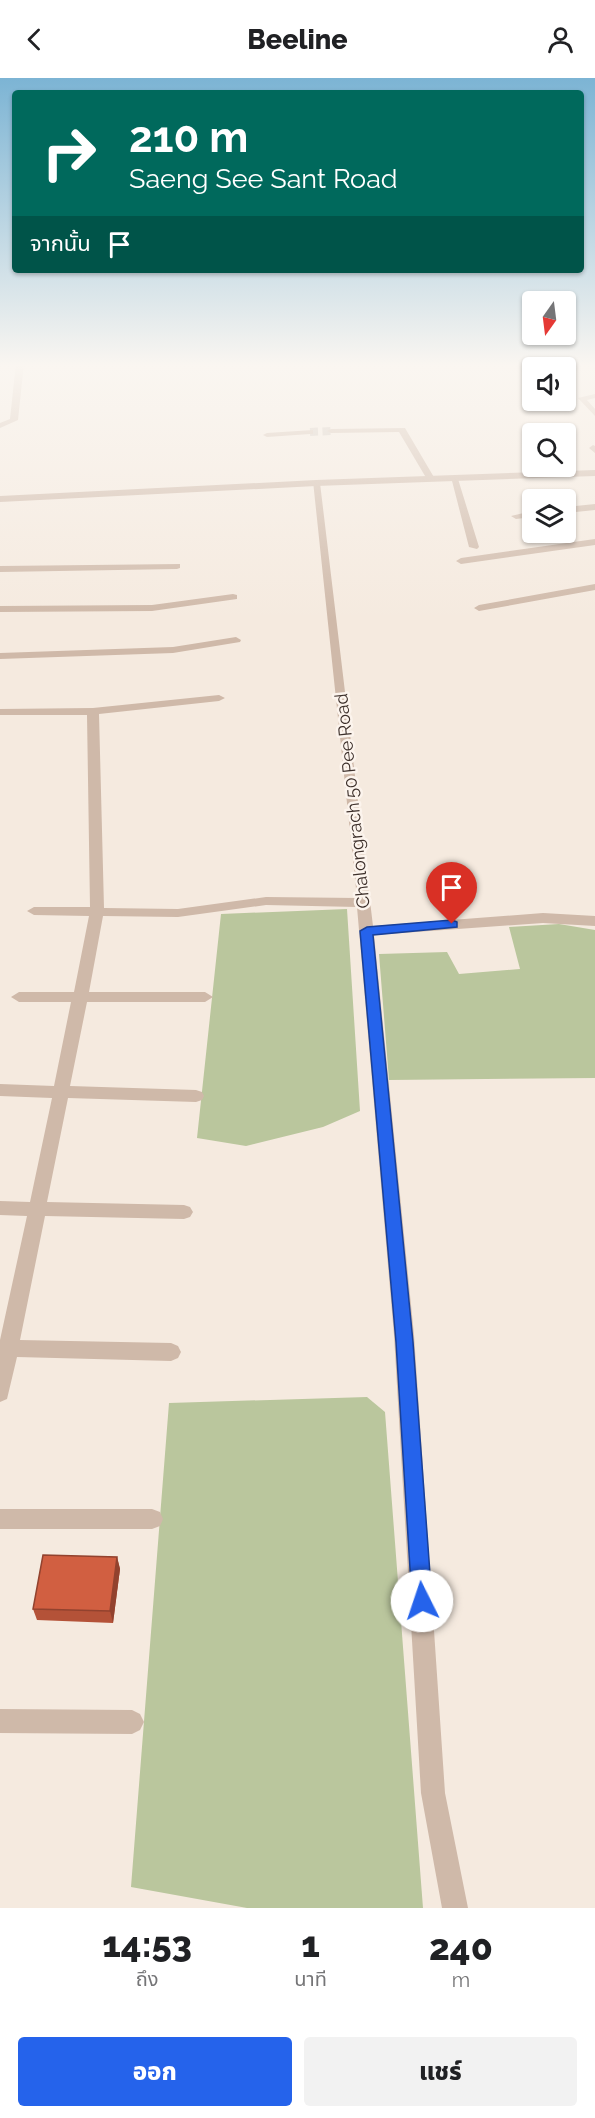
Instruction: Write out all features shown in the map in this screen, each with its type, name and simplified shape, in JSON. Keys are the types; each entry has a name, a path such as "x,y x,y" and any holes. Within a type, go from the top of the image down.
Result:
{"street":[{"path":"413,448 431,479"},
{"path":"0,499 316,483 595,473"},
{"path":"454,479 474,547"},
{"name":"Chalongrach 50 Pee Road","path":"316,483 367,931 404,1342 433,1793 453,1898"},
{"path":"576,509 595,507"},
{"path":"516,516 522,515"},
{"path":"461,561 595,542"},
{"path":"0,569 177,566"},
{"path":"479,608 595,587"},
{"path":"0,609 152,608 233,597"},
{"path":"0,656 173,650 236,640"},
{"path":"0,712 93,711 219,699"},
{"path":"0,1393 5,1348 37,1208 97,913 93,711"},
{"path":"34,911 178,913 266,901 364,903"},
{"path":"367,931 543,918 595,921"},
{"path":"19,997 204,998"},
{"path":"0,1090 196,1096"},
{"path":"0,1208 184,1212"},
{"path":"5,1348 171,1352"},
{"path":"0,1519 152,1519"},
{"path":"0,1721 132,1722"}],"green space":[{"path":"347,909 360,1111 323,1127 246,1146 197,1138 221,914"},
{"path":"559,924 595,930 595,1078 389,1080 379,954 447,952 459,974 520,969 509,927"},
{"path":"367,1397 385,1412 423,1908 247,1908 131,1887 169,1403"}],"building":[{"path":"43,1555 117,1557 110,1611 33,1609"}],"route":[{"path":"422,1601 404,1342 367,931 452,924"}]}
